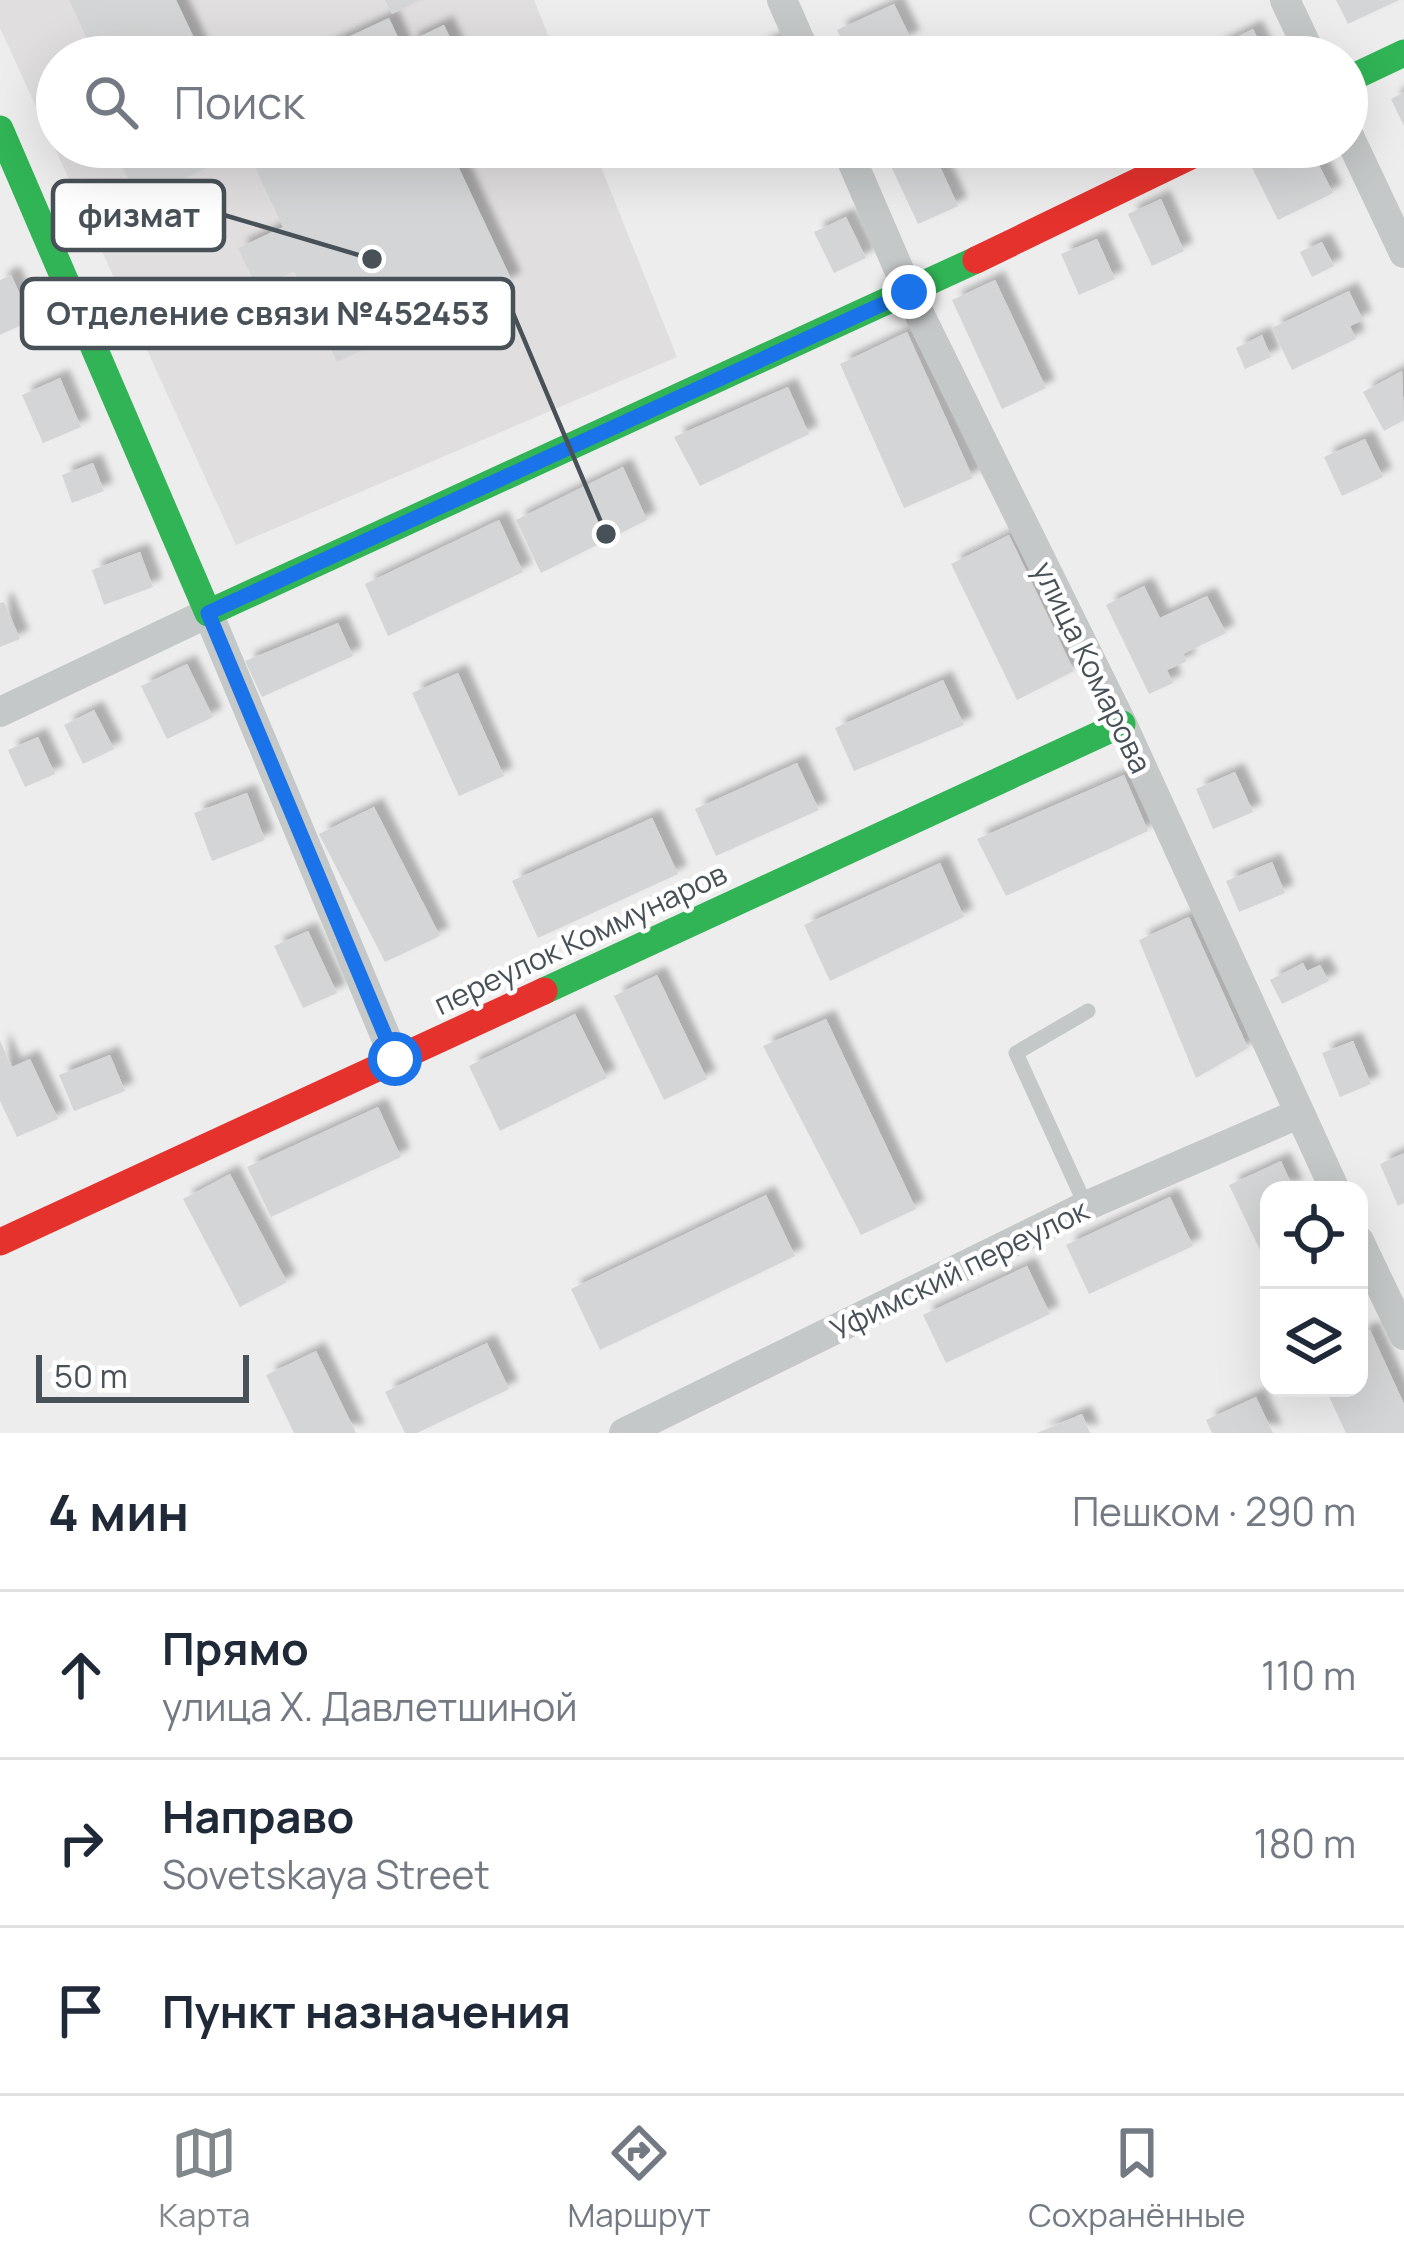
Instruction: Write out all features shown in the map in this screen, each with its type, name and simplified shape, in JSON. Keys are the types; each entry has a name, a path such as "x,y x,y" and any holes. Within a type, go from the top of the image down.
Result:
{"street":[{"path":"782,0 798,36"},
{"path":"1286,0 1302,36"},
{"path":"1368,70 1404,53"},
{"path":"0,128 395,1059"},
{"name":"улица Комарова","path":"855,168 909,292 1122,724 1331,1181"},
{"path":"0,712 909,292 1166,168"},
{"path":"1364,168 1404,253"},
{"name":"переулок Коммунаров","path":"0,1241 1122,724"},
{"name":"Уфимский переулок","path":"624,1433 1086,1206 1298,1114"},
{"path":"1368,1260 1404,1335"}],"lane":[{"path":"1086,1206 1016,1053 1088,1011"}],"shaded area":[{"path":"0,0 534,0 549,36 36,36 36,107 0,28"},
{"path":"64,168 601,168 677,357 236,545"}],"building":[{"path":"69,0 176,0 193,36 86,36"},
{"path":"385,0 419,0 392,14"},
{"path":"1336,0 1399,0 1348,24"},
{"path":"894,4 910,36 840,36 837,30"},
{"path":"389,18 397,36 350,36"},
{"path":"444,25 449,36 421,36"},
{"path":"1404,92 1404,126 1391,99"},
{"path":"123,168 207,168 138,199"},
{"path":"255,168 459,168 512,281 337,362 294,271 257,288 238,248 283,227"},
{"path":"892,168 941,168 958,206 918,224"},
{"path":"1252,168 1320,168 1333,193 1278,220"},
{"path":"1161,199 1184,251 1152,266 1128,214"},
{"path":"846,217 866,258 834,273 814,232"},
{"path":"1097,239 1115,279 1079,295 1061,254"},
{"path":"1322,242 1334,266 1312,277 1300,252"},
{"path":"11,275 32,320 0,335 0,280"},
{"path":"995,280 1046,388 1002,409 952,300"},
{"path":"1349,291 1363,320 1350,326 1356,339 1292,370 1272,328"},
{"path":"907,332 973,478 904,508 840,364"},
{"path":"1262,335 1271,357 1245,369 1236,348"},
{"path":"1402,371 1404,420 1384,431 1363,392"},
{"path":"60,378 81,427 43,443 22,395"},
{"path":"788,387 809,434 700,486 674,437"},
{"path":"1365,439 1383,477 1342,496 1324,457"},
{"path":"93,463 104,491 72,503 62,475"},
{"path":"623,467 647,520 541,573 516,520"},
{"path":"499,520 523,572 388,636 365,584"},
{"path":"1009,535 1074,671 1017,700 951,564"},
{"path":"140,552 153,587 104,605 92,570"},
{"path":"1144,586 1160,618 1207,596 1226,633 1183,654 1187,661 1167,670 1173,683 1149,694 1106,605"},
{"path":"4,602 20,639 0,647 0,603"},
{"path":"338,623 353,656 262,697 245,661"},
{"path":"187,664 213,717 167,739 141,686"},
{"path":"458,673 504,776 459,796 412,693"},
{"path":"943,680 964,725 854,771 835,728"},
{"path":"94,710 114,749 83,764 64,725"},
{"path":"38,737 55,774 25,787 8,750"},
{"path":"797,763 819,810 716,856 695,809"},
{"path":"1235,772 1253,812 1213,829 1196,789"},
{"path":"1124,775 1148,831 1006,896 977,839"},
{"path":"247,793 265,840 212,861 194,813"},
{"path":"374,807 440,936 385,962 319,834"},
{"path":"652,818 678,874 538,938 512,881"},
{"path":"1272,862 1285,893 1239,912 1226,881"},
{"path":"940,863 964,917 830,981 804,925"},
{"path":"1189,917 1248,1048 1196,1078 1139,940"},
{"path":"308,931 337,993 303,1008 274,946"},
{"path":"1303,963 1307,971 1320,965 1329,981 1282,1004 1270,980"},
{"path":"657,975 707,1079 664,1100 614,996"},
{"path":"575,1014 607,1078 500,1131 469,1066"},
{"path":"826,1019 916,1209 861,1235 763,1046"},
{"path":"0,1041 12,1067 30,1059 58,1119 17,1137 0,1101"},
{"path":"1353,1041 1371,1084 1340,1097 1322,1053"},
{"path":"110,1055 125,1091 74,1111 59,1075"},
{"path":"378,1107 401,1157 271,1217 247,1167"},
{"path":"1404,1153 1404,1203 1398,1206 1380,1164"},
{"path":"1281,1161 1290,1181 1260,1181 1260,1250 1229,1185"},
{"path":"230,1174 287,1282 240,1307 183,1199"},
{"path":"766,1195 795,1256 600,1350 571,1289"},
{"path":"1170,1197 1193,1246 1089,1294 1066,1245"},
{"path":"1027,1266 1050,1314 946,1363 923,1315"},
{"path":"1368,1331 1404,1404 1404,1433 1346,1433 1329,1397 1368,1397"},
{"path":"487,1343 509,1389 417,1433 405,1433 385,1392"},
{"path":"316,1351 356,1433 294,1433 266,1375"},
{"path":"1256,1397 1273,1433 1212,1433 1206,1420"},
{"path":"1082,1414 1090,1433 1037,1433"}],"traffic: fast":[{"path":"1368,70 1404,53"},
{"path":"0,129 208,613 976,260"},
{"path":"544,991 1122,724"}],"traffic: jam":[{"path":"976,260 1166,168"},
{"path":"0,1242 544,991"}],"place":[{"name":"физмат","path":"372,259"},
{"name":"Отделение связи №452453","path":"606,534"}],"route":[{"path":"395,1059 208,613 909,292"}]}
